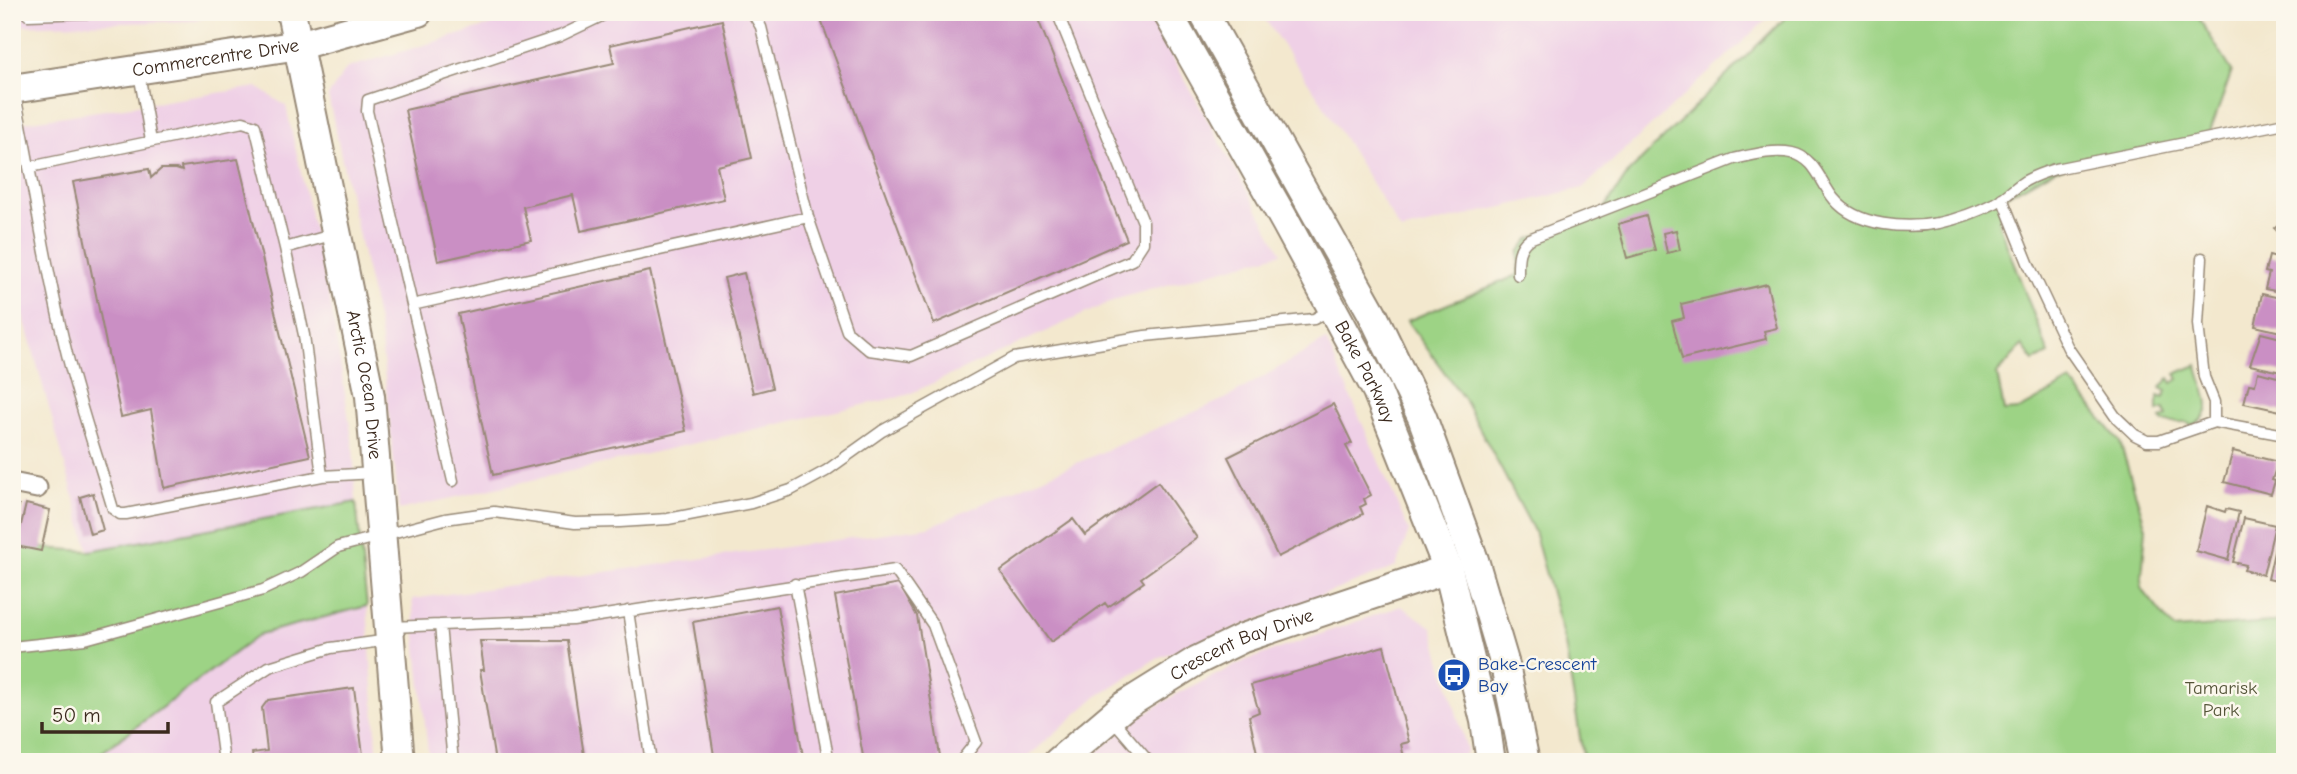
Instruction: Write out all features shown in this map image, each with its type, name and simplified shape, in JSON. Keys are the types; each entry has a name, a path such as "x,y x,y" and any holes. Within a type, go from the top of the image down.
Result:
{"main road":[{"name":"Arctic Ocean Drive","path":"291,12 370,396 400,762"},
{"name":"Commercentre Drive","path":"13,89 299,45 418,12"},
{"name":"Bake Parkway","path":"1167,12 1377,391 1448,569 1485,721 1491,762"},
{"name":"Bake Parkway","path":"1203,12 1372,313 1422,417 1474,560 1505,665 1525,762"},
{"name":"Crescent Bay Drive","path":"1058,762 1110,717 1154,685 1198,660 1243,638 1448,569"},
{"path":"1448,569 1457,571 1473,606 1493,682 1508,762"}],"street":[{"path":"12,483 37,488"}],"lane":[{"path":"28,15 118,12"},
{"path":"453,481 367,111 368,100 560,36 610,12"},
{"path":"752,12 761,27 808,217 847,331 869,350 911,356 1132,260 1143,243 1143,222 1057,12"},
{"path":"138,69 151,141"},
{"path":"13,89 65,348 113,509 120,514 126,514 322,476 376,473"},
{"path":"30,167 243,122 255,126 304,335 322,476"},
{"path":"1518,275 1519,252 1523,243 1530,239 1734,159 1777,152 1794,153 1808,161 1833,199 1862,218 1885,224 1939,223 1969,215 2002,198 2024,181 2054,169 2285,123"},
{"path":"2002,198 2029,265 2068,348 2115,416 2135,435 2147,441 2160,440 2214,422 2285,435"},
{"path":"412,305 808,217"},
{"path":"285,248 337,233"},
{"path":"2202,258 2198,324 2204,377 2214,402 2214,422"},
{"path":"12,647 85,639 262,590 301,572 338,547 445,519 494,512 575,523 621,522 667,519 751,503 792,490 825,471 882,430 1014,358 1145,335 1314,319 1332,309"},
{"path":"223,762 216,702 269,667 331,648 440,625 573,620 895,570 933,625 976,743 960,762"},
{"path":"795,584 829,762"},
{"path":"628,611 651,762"},
{"path":"440,625 453,762"},
{"path":"1110,717 1149,762"}],"shaded area":[{"path":"12,12 221,12 195,21 12,26"},
{"path":"521,12 1147,12 1282,253 1117,299 907,395 399,510 380,332 328,96 347,68 488,26"},
{"path":"1260,12 1775,12 1583,188 1401,231 1321,101"},
{"path":"257,87 286,106 332,311 353,446 356,502 89,551 12,275 12,124"},
{"path":"1326,340 1409,531 1396,567 1157,658 1096,697 1022,762 429,762 412,599 929,527 1227,398"},
{"path":"367,606 378,762 89,762 260,634"},
{"path":"1401,606 1432,627 1467,750 1460,762 1086,762 1136,719 1180,692 1247,660"}],"green space":[{"name":"Tamarisk Park","path":"1791,12 2195,12 2232,71 2207,140 2055,169 2002,198 1999,225 2049,354 2034,361 2022,345 1997,374 2004,411 2019,410 2071,381 2120,442 2146,528 2141,588 2174,629 2285,621 2285,762 1584,762 1565,644 1534,531 1464,399 1407,321 1518,275 1519,252 1529,239 1603,211 1629,172"},
{"path":"2197,365 2207,398 2206,413 2192,426 2186,422 2164,422 2161,419 2167,416 2164,409 2158,411 2158,396 2164,398 2167,391 2161,388 2169,378 2172,383 2178,379 2175,374"},
{"path":"356,502 367,606 260,634 89,762 12,762 12,546 89,551"}],"building":[{"path":"818,12 1035,12 1127,240 934,324"},
{"path":"722,20 752,158 717,166 724,199 581,231 573,195 523,207 531,240 438,261 405,110 614,63 610,45"},
{"path":"238,159 310,456 164,488 151,410 121,417 73,182 149,169 151,178 161,169 182,171 181,167"},
{"path":"1646,216 1655,250 1627,258 1618,224"},
{"path":"2285,218 2285,238 2274,228"},
{"path":"1676,230 1680,250 1667,253 1663,233"},
{"path":"2269,256 2285,260 2285,293 2265,289"},
{"path":"650,271 686,431 493,475 458,314"},
{"path":"744,273 772,388 753,393 724,278"},
{"path":"1767,284 1777,328 1764,331 1766,339 1682,359 1672,321 1684,318 1681,304"},
{"path":"2262,294 2285,299 2285,333 2255,326"},
{"path":"2261,333 2285,339 2285,373 2250,365"},
{"path":"2258,372 2285,379 2285,412 2244,403 2249,384 2255,385"},
{"path":"1333,404 1352,443 1346,446 1371,495 1364,499 1366,504 1360,507 1363,514 1278,557 1228,457"},
{"path":"2233,451 2278,462 2271,494 2224,482"},
{"path":"1158,482 1197,538 1141,578 1144,582 1108,607 1105,603 1051,642 1000,571 1073,519 1085,535"},
{"path":"93,493 103,530 90,534 80,497"},
{"path":"12,504 19,505 13,530 12,530"},
{"path":"26,504 50,510 41,551 16,546"},
{"path":"2207,506 2225,512 2226,509 2239,512 2228,560 2196,551"},
{"path":"2244,518 2275,525 2263,575 2244,570 2246,565 2233,562"},
{"path":"2278,534 2285,536 2285,583 2268,579"},
{"path":"899,584 917,616 941,762 864,762 835,596"},
{"path":"777,606 804,762 715,762 693,622"},
{"path":"480,641 567,641 585,762 495,762 480,670 484,670"},
{"path":"1384,646 1409,742 1401,744 1405,762 1259,762 1249,716 1259,712 1251,685"},
{"path":"354,688 364,762 253,762 252,753 267,751 262,708 268,700"}],"place":[{"name":"Bake-Crescent Bay","path":"1454,675"}]}
